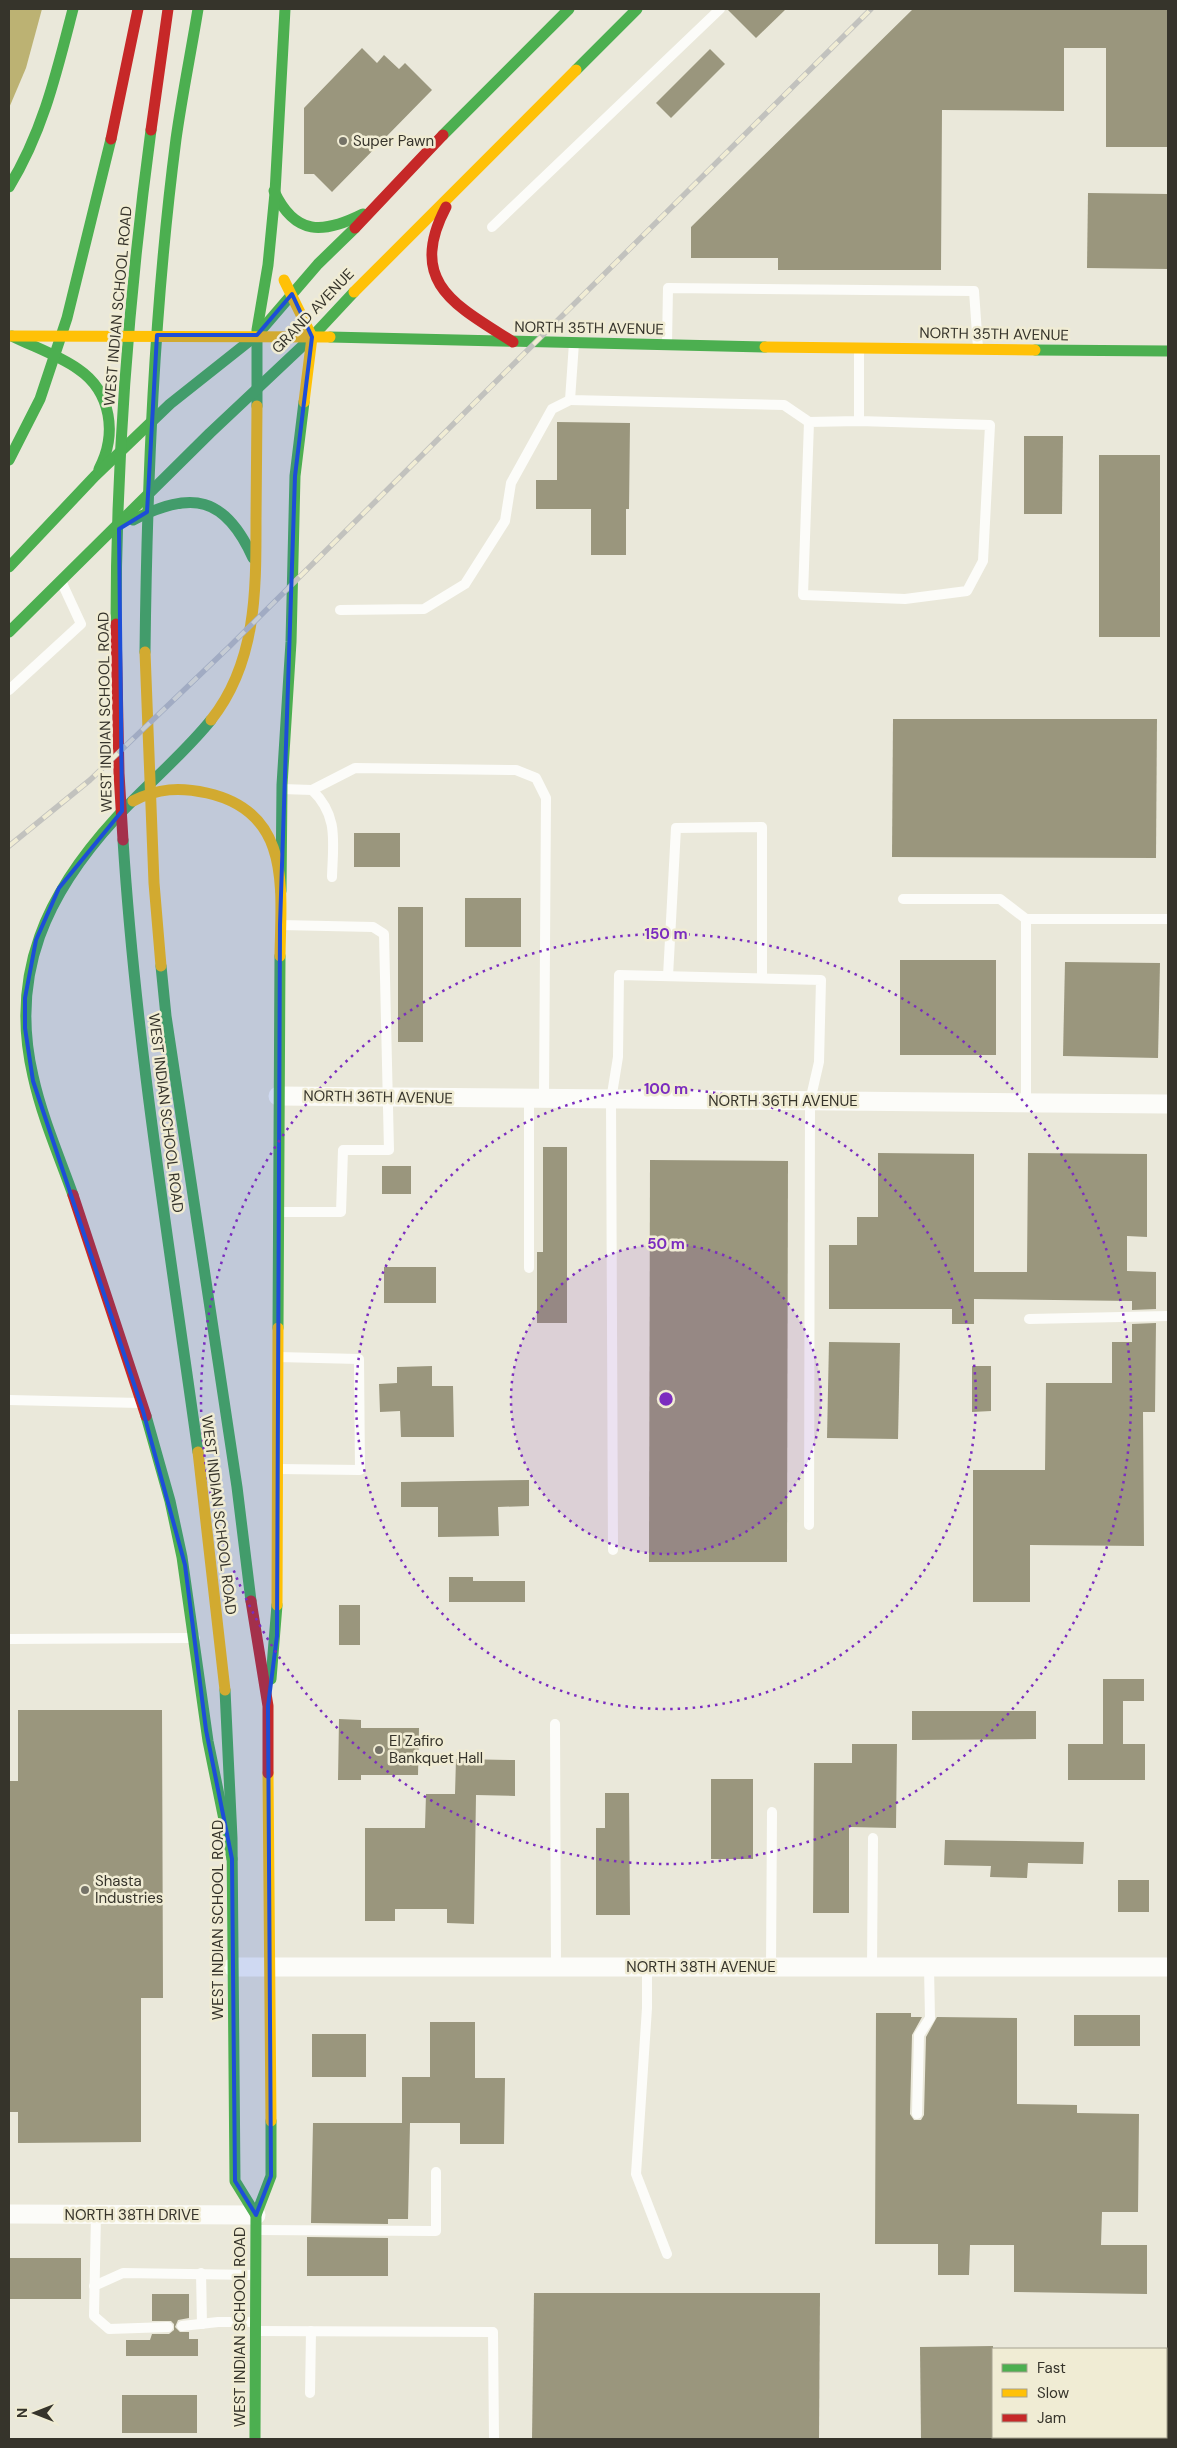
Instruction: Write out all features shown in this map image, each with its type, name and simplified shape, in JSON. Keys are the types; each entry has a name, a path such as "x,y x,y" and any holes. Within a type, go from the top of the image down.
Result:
{"main road":[{"path":"9,187 28,154 41,125 73,9"},
{"path":"9,460 40,399 57,350 122,92 138,9"},
{"name":"WEST INDIAN SCHOOL ROAD","path":"168,9 137,238 127,351 118,570 119,771 129,930 163,1213 202,1491 225,1688 232,1788 235,2181 256,2222"},
{"name":"WEST INDIAN SCHOOL ROAD","path":"198,9 176,139 155,347 146,551 145,654 154,884 166,1016 235,1477 255,1636 268,1706 271,2176 256,2222 255,2439"},
{"path":"232,1859 206,1730 196,1638 185,1565 170,1502 141,1403 78,1209 33,1080 25,1028 28,971 46,913 74,865 129,803 208,725 238,677 245,655 250,626 255,564 257,335 269,253 285,9"},
{"name":"GRAND AVENUE","path":"9,567 94,476 170,404 257,335 318,264 375,208 480,96 569,9"},
{"name":"GRAND AVENUE","path":"9,632 312,337 361,284 637,9"},
{"path":"465,180 446,206 433,233 431,253 433,266 438,282 455,303 513,342"},
{"path":"274,191 280,208 291,220 299,225 316,228 345,223 375,208"},
{"path":"268,1706 277,1636 278,1096 282,789 290,642 295,476 312,337 292,294 269,253"},
{"name":"NORTH 35TH AVENUE","path":"10,336 257,335 667,345 1168,351"},
{"path":"10,336 79,370 101,398 107,411 111,432 110,446 105,460 94,476"},
{"path":"104,538 161,505 173,502 191,502 209,505 230,518 247,542 255,564"},
{"path":"129,803 148,793 165,789 201,791 233,802 257,820 272,841 281,891"}],"street":[{"name":"NORTH 36TH AVENUE","path":"278,1096 1168,1104"},
{"name":"NORTH 38TH AVENUE","path":"233,1967 1168,1967"},
{"name":"NORTH 38TH DRIVE","path":"9,2214 96,2214 256,2222"}],"lane":[{"path":"492,228 720,9"},
{"path":"667,345 668,288 974,291 978,349"},
{"path":"570,400 574,343"},
{"path":"858,421 859,348"},
{"path":"340,610 424,609 465,584 505,521 511,483 552,409 570,400 784,405 809,422 858,421 990,424 983,561 967,591 905,598 803,594 809,422"},
{"path":"9,690 81,624 61,580"},
{"path":"282,789 312,790 355,768 516,770 536,778 546,798 537,1098 529,1268"},
{"path":"312,790 325,802 334,825 332,877"},
{"path":"668,976 676,828 762,827 762,978"},
{"path":"903,899 1000,899 1026,920 1168,919"},
{"path":"1026,920 1026,1102"},
{"path":"278,1212 341,1212 343,1150 388,1150 384,934 373,927 280,925"},
{"path":"613,1550 611,1100 618,1057 619,975 821,980 819,1062 810,1101 809,1525"},
{"path":"1030,1319 1168,1316"},
{"path":"278,1357 359,1358 360,1470 278,1469"},
{"path":"9,1400 141,1403"},
{"path":"9,1639 196,1638"},
{"path":"555,1724 556,1967"},
{"path":"770,1967 772,1812"},
{"path":"872,1967 873,1838"},
{"path":"647,1967 647,2008 636,2174 667,2254"},
{"path":"917,2114 919,2035 930,2018 929,1967"},
{"path":"256,2222 436,2230 436,2172"},
{"path":"96,2214 94,2316 109,2329 168,2327"},
{"path":"94,2286 123,2274 201,2273 256,2275"},
{"path":"201,2273 202,2324"},
{"path":"182,2326 202,2324 256,2326 311,2331 493,2332 494,2439"},
{"path":"310,2393 311,2331"}],"highlighted area":[{"path":"292,294 312,337 295,476 280,925 277,1636 268,1706 271,2176 256,2215 235,2181 232,1859 206,1730 185,1565 143,1411 33,1081 25,1028 25,998 36,940 59,888 122,811 119,529 147,512 157,335 257,335"}],"shaded area":[{"path":"9,9 42,9 26,68 9,108"}],"building":[{"path":"727,9 786,9 756,38"},
{"path":"913,9 1168,9 1168,147 1106,147 1106,48 1064,48 1064,111 942,110 941,270 778,270 778,258 691,258 691,227"},
{"name":"Super Pawn","path":"362,48 377,63 384,55 399,69 405,63 432,90 332,192 314,174 304,174 304,108"},
{"path":"710,49 725,64 671,118 656,103"},
{"path":"1088,193 1168,194 1168,269 1087,268"},
{"path":"557,422 630,423 629,509 626,509 626,555 591,555 591,509 536,509 536,480 557,480"},
{"path":"1024,436 1063,436 1062,514 1024,514"},
{"path":"1099,455 1160,455 1160,637 1099,637"},
{"path":"893,719 1157,719 1156,858 892,857"},
{"path":"354,833 400,833 400,867 354,867"},
{"path":"465,898 521,898 521,947 465,947"},
{"path":"398,907 423,907 423,1042 398,1042"},
{"path":"900,960 996,960 996,1055 900,1055"},
{"path":"1065,962 1160,963 1158,1058 1063,1056"},
{"path":"543,1147 567,1147 567,1323 537,1323 537,1252 543,1252"},
{"path":"878,1153 974,1154 974,1272 1027,1272 1028,1153 1147,1154 1147,1237 1127,1236 1127,1271 1156,1272 1156,1309 1132,1310 1132,1301 974,1299 974,1324 952,1324 952,1309 829,1309 829,1245 857,1245 857,1217 878,1217"},
{"path":"650,1160 788,1161 787,1562 649,1562"},
{"path":"382,1166 411,1166 411,1194 382,1194"},
{"path":"384,1267 436,1267 436,1303 384,1303"},
{"path":"1156,1323 1155,1412 1143,1412 1144,1546 1030,1545 1030,1602 973,1602 973,1470 1045,1470 1046,1383 1112,1383 1112,1342 1132,1342 1132,1324"},
{"path":"829,1342 900,1343 898,1439 827,1438"},
{"path":"432,1366 432,1386 453,1386 454,1437 401,1437 400,1411 380,1412 379,1384 397,1383 397,1367"},
{"path":"972,1366 991,1366 991,1411 972,1412"},
{"path":"529,1480 529,1506 498,1507 499,1536 438,1537 438,1507 401,1507 401,1482"},
{"path":"449,1577 473,1577 473,1581 525,1581 525,1602 449,1602"},
{"path":"339,1605 360,1605 360,1645 339,1645"},
{"path":"1103,1679 1144,1679 1144,1701 1123,1701 1123,1744 1145,1744 1145,1780 1068,1780 1068,1744 1103,1744"},
{"name":"Shasta Industries","path":"18,1710 162,1710 163,1998 141,1998 141,2142 18,2143 18,2112 9,2112 9,1781 18,1781"},
{"path":"912,1711 1036,1711 1036,1739 912,1740"},
{"name":"El Zafiro Bankquet Hall","path":"339,1719 361,1720 361,1728 419,1728 418,1775 361,1775 361,1780 338,1780"},
{"path":"852,1744 897,1744 896,1828 849,1827 849,1913 813,1913 814,1763 852,1763"},
{"path":"456,1759 515,1760 515,1796 476,1795 474,1924 447,1923 447,1909 395,1909 395,1921 365,1921 365,1828 425,1828 426,1794 455,1794"},
{"path":"711,1779 753,1779 753,1859 711,1859"},
{"path":"605,1793 629,1793 630,1915 596,1915 596,1828 605,1828"},
{"path":"945,1840 1084,1842 1083,1864 1028,1863 1027,1878 990,1877 991,1866 944,1865"},
{"path":"1118,1880 1149,1880 1149,1912 1118,1912"},
{"path":"876,2013 911,2013 911,2017 922,2017 912,2035 910,2114 914,2120 921,2120 924,2115 926,2037 937,2017 1017,2018 1017,2104 1077,2105 1077,2113 1139,2114 1138,2212 1102,2212 1101,2245 1147,2245 1147,2294 1014,2292 1014,2245 970,2245 969,2275 938,2275 938,2244 875,2244"},
{"path":"1074,2015 1140,2015 1140,2046 1074,2046"},
{"path":"430,2022 475,2022 475,2078 505,2078 504,2144 460,2144 460,2123 402,2123 402,2077 430,2077"},
{"path":"312,2034 366,2034 366,2077 312,2077"},
{"path":"313,2123 410,2123 408,2219 388,2219 388,2224 311,2223"},
{"path":"307,2237 388,2238 388,2276 307,2276"},
{"path":"9,2258 81,2258 81,2299 9,2299"},
{"path":"534,2293 820,2293 819,2439 532,2439"},
{"path":"152,2294 189,2294 189,2318 178,2320 175,2327 180,2332 189,2332 189,2339 198,2339 198,2356 126,2356 126,2340 150,2340 152,2334 169,2334 174,2330 174,2324 171,2321 152,2321"},
{"path":"993,2346 993,2439 921,2439 920,2347"},
{"path":"122,2395 197,2395 197,2433 122,2433"}],"railway":[{"path":"9,846 90,780 230,646 871,9"}],"traffic: fast":[{"path":"9,187 31,145 48,101 73,9"},
{"path":"145,652 150,459 162,267 176,139 198,9"},
{"path":"257,406 257,330 268,265 275,193 285,9"},
{"path":"443,135 569,9"},
{"path":"576,70 637,9"},
{"path":"116,624 118,500 125,377 136,253 151,130"},
{"path":"9,460 40,399 67,318 111,139"},
{"path":"274,191 282,206 291,216 311,227 335,225 363,214"},
{"path":"9,567 95,476 170,404 257,335 318,264 355,228"},
{"path":"9,632 210,433 312,337 354,292"},
{"path":"12,336 54,355 78,369 98,390 108,415 109,428 105,456 99,469"},
{"path":"330,337 765,347"},
{"path":"1035,350 1168,351"},
{"path":"281,891 282,785 291,642 295,476 304,402"},
{"path":"133,520 154,510 173,505 190,502 205,504 218,511 231,522 242,537 253,558"},
{"path":"73,1195 41,1106 33,1076 27,1038 26,1003 31,969 40,936 53,905 71,875 92,846 128,805 189,745 211,720"},
{"path":"123,840 136,994 145,1070 198,1452"},
{"path":"278,1328 280,956"},
{"path":"161,966 166,1016 237,1487 251,1601"},
{"path":"146,1416 170,1501 182,1557 208,1741 232,1859"},
{"path":"271,1679 277,1605"},
{"path":"225,1690 232,1838 235,2181 256,2215"},
{"path":"255,2439 256,2215 271,2176 271,2121"}],"traffic: slow":[{"path":"354,292 576,70"},
{"path":"284,280 312,337 304,402"},
{"path":"9,336 330,337"},
{"path":"765,347 1035,350"},
{"path":"211,720 226,698 237,674 251,624 255,573 257,406"},
{"path":"145,652 154,883 161,966"},
{"path":"133,801 160,791 178,789 197,791 235,803 254,817 268,835 276,856 280,880 280,956"},
{"path":"277,1605 278,1328"},
{"path":"198,1452 225,1690"},
{"path":"268,1773 271,2121"}],"traffic: jam":[{"path":"111,139 138,9"},
{"path":"151,130 168,9"},
{"path":"355,228 443,135"},
{"path":"446,207 435,233 432,255 435,274 444,290 457,304 513,342"},
{"path":"116,624 119,773 123,840"},
{"path":"73,1195 146,1416"},
{"path":"251,1601 268,1706 268,1773"}],"place":[{"name":"Super Pawn","path":"343,141"},
{"name":"El Zafiro Bankquet Hall","path":"379,1750"},
{"name":"Shasta Industries","path":"85,1890"}]}
